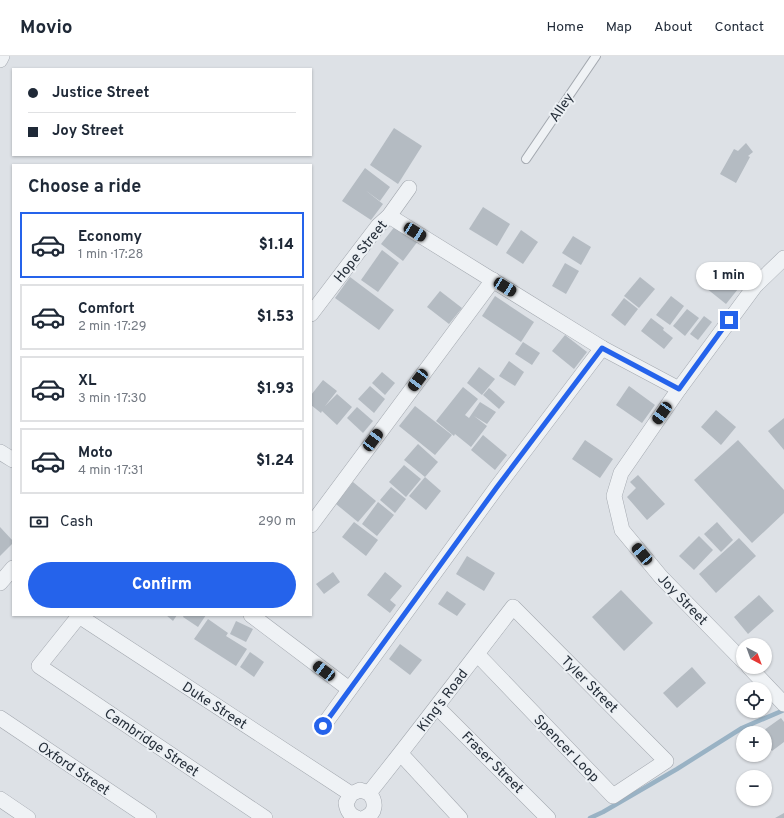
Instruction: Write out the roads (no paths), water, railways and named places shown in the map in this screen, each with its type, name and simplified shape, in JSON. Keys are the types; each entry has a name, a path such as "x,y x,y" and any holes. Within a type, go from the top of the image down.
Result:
{"street":[{"path":"0,60 2,56"},
{"name":"Hope Street","path":"312,313 378,226 389,216 409,188"},
{"path":"389,216 602,348 679,389"},
{"name":"Joy Street","path":"736,654 661,577 622,530 614,496 621,472 679,389 755,286 784,258"},
{"path":"312,524 493,280"},
{"path":"323,726 497,487 602,348"},
{"path":"0,452 12,459"},
{"path":"0,583 12,569"},
{"name":"King's Road","path":"369,793 513,607"},
{"name":"Tyler Street","path":"513,607 666,761"},
{"name":"Cambridge Street","path":"79,616 39,666 265,818"},
{"name":"Duke Street","path":"79,616 351,794"},
{"path":"252,616 349,689"},
{"name":"Spencer Loop","path":"476,654 613,796 666,761"},
{"path":"756,674 783,702"},
{"name":"Fraser Street","path":"437,707 548,818"},
{"name":"Oxford Street","path":"0,718 149,818"},
{"path":"400,754 460,818"},
{"path":"360,790 369,793 374,801 374,810 361,817 348,812 346,803 351,794 360,790"},
{"path":"0,799 28,818"}],"lane":[{"name":"Alley","path":"526,158 596,56"}],"waterway":[{"path":"590,818 677,769 742,728 784,710"}]}
